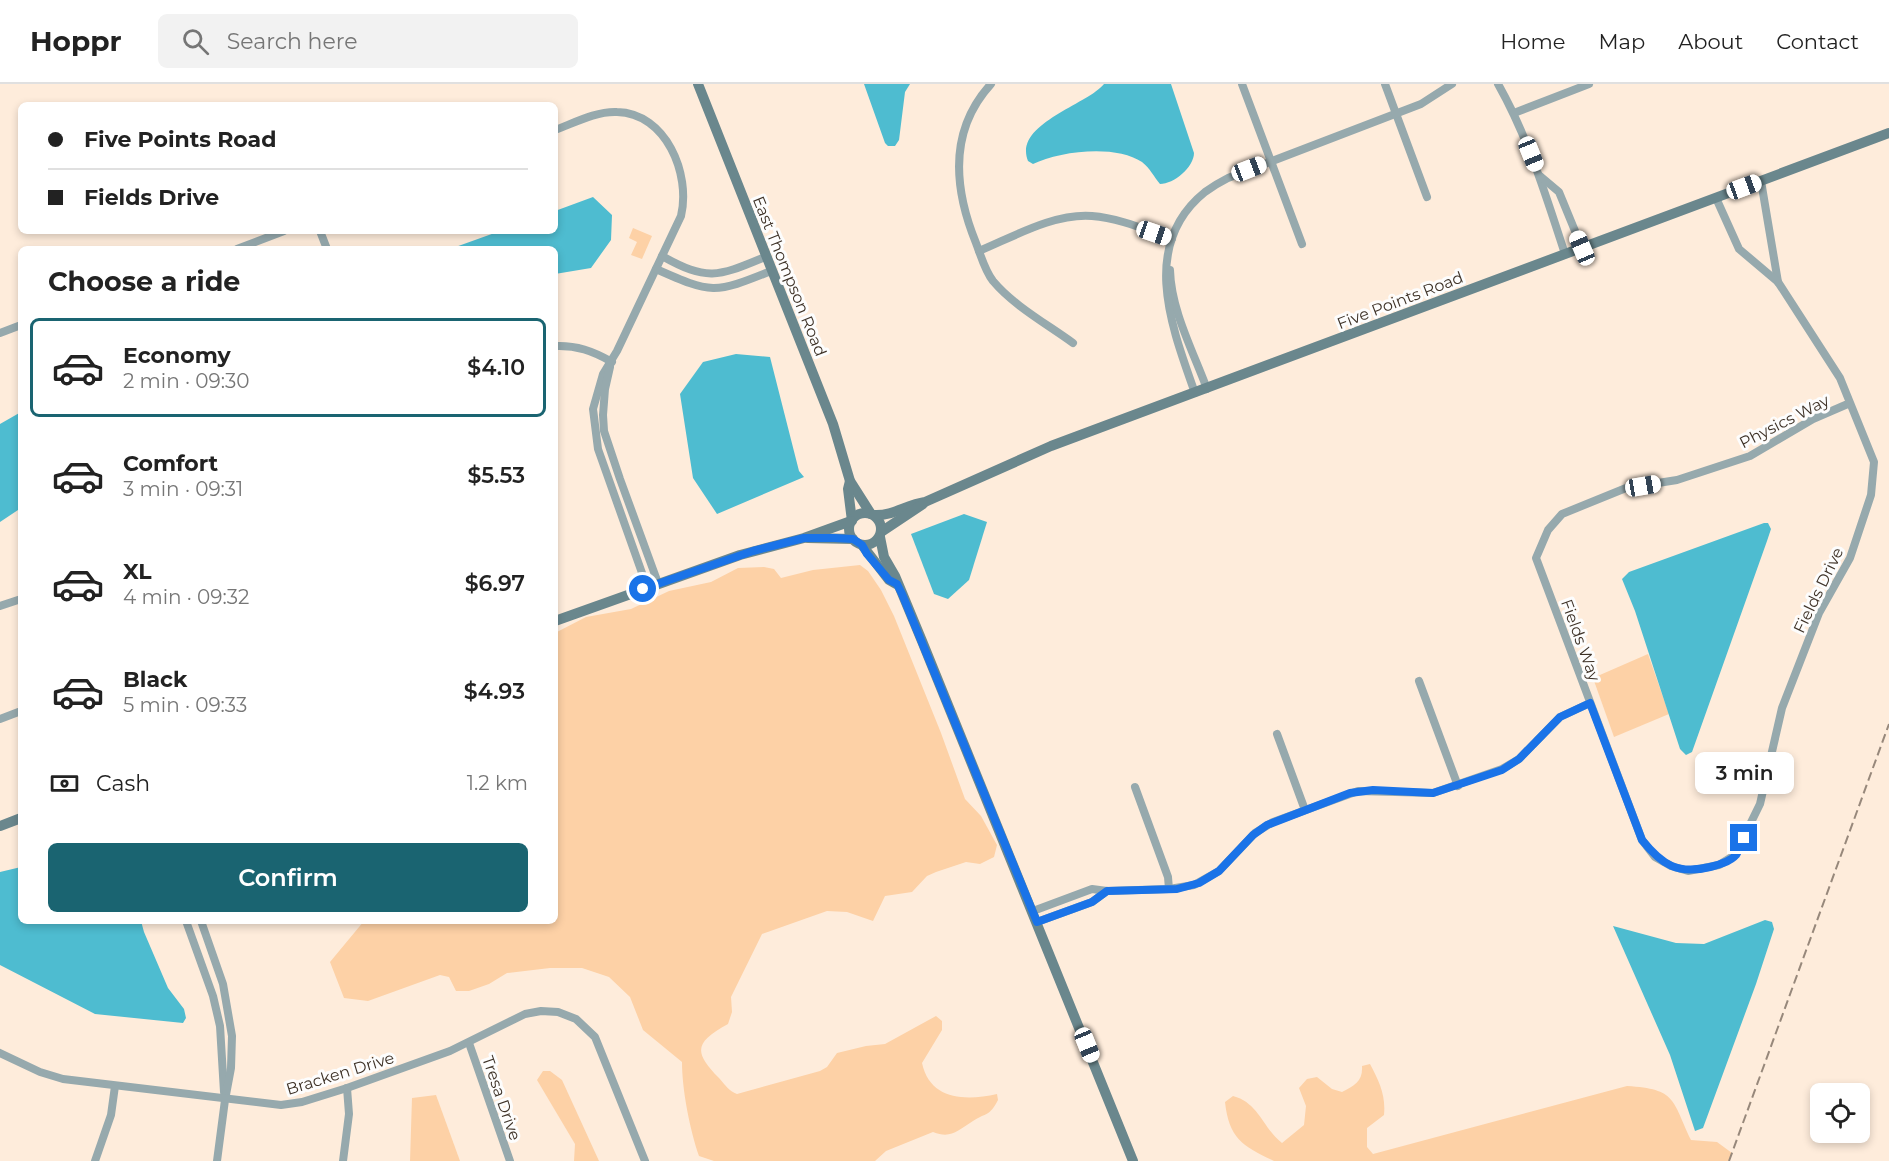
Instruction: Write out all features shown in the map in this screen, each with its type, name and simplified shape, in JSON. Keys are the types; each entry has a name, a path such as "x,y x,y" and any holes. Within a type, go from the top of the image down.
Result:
{"street":[{"name":"East Thompson Road","path":"698,84 832,424 850,481 872,514"},
{"path":"991,84 971,115 964,131 959,163 960,195 991,278 1002,291 1073,342"},
{"path":"1242,84 1302,244"},
{"path":"1385,84 1427,197"},
{"path":"1196,393 1170,318 1165,281 1172,239 1183,215 1204,193 1228,177 1396,114 1420,104 1452,84"},
{"path":"1498,84 1514,113 1539,174 1565,254"},
{"path":"1514,113 1589,84"},
{"path":"558,129 606,112 620,112 647,121 666,139 684,190 681,216 612,362 598,385 593,409 598,449 647,587"},
{"name":"Five Points Road","path":"872,514 889,515 913,504 925,502 1030,454 1889,134"},
{"path":"1539,174 1559,192 1582,248"},
{"name":"Fields Drive","path":"1761,181 1778,282"},
{"name":"Fields Drive","path":"1671,866 1688,871 1699,870 1719,865 1735,855 1761,804 1782,708 1819,613 1851,558 1871,495 1874,462 1840,378 1778,282 1740,249 1716,198"},
{"path":"979,251 1067,217 1092,215 1172,239"},
{"path":"245,246 276,234"},
{"path":"1172,239 1170,285 1207,388"},
{"path":"662,256 688,270 720,274 765,257"},
{"path":"656,269 695,286 723,289 771,271"},
{"path":"695,286 699,273"},
{"path":"0,333 18,326"},
{"path":"558,346 579,347 597,353 612,362"},
{"path":"612,362 605,389 604,431 658,583"},
{"name":"Physics Way","path":"1541,548 1548,530 1562,514 1626,488 1677,480 1750,456 1813,419 1850,403"},
{"name":"East Thompson Road","path":"850,481 848,489 851,521"},
{"name":"Five Points Road","path":"880,535 925,502"},
{"path":"897,584 889,580 849,529 851,521 857,514 872,514 880,522 884,557 895,576 1133,1161"},
{"path":"623,522 634,518"},
{"path":"558,620 740,555 804,538 851,521"},
{"path":"804,538 872,544 880,535"},
{"name":"Fields Way","path":"1541,548 1536,558 1642,840 1655,856 1671,866"},
{"path":"0,606 18,600"},
{"path":"1419,681 1458,786"},
{"path":"1033,911 1092,889 1107,891 1185,888 1206,880 1222,868 1261,829 1305,810 1364,790 1422,794 1458,786 1511,765 1560,717 1590,703"},
{"path":"0,719 18,712"},
{"path":"1277,734 1305,810"},
{"path":"1135,787 1168,877 1169,889"},
{"path":"0,826 18,819"},
{"path":"1037,922 1092,902 1107,891"},
{"path":"187,924 213,996 220,1026 225,1100"},
{"path":"202,924 223,984 230,1020 231,1068 217,1161"},
{"name":"Bracken Drive","path":"0,1053 45,1075 225,1100 281,1105 302,1102 347,1088 469,1043 531,1012 551,1011 573,1018 589,1029 598,1043 645,1161"},
{"name":"Tresa Drive","path":"469,1043 510,1161"},
{"path":"95,1161 111,1115 115,1086"},
{"path":"343,1161 349,1114 347,1088"}],"shaded area":[{"path":"633,228 652,236 642,259 631,255 637,242 629,238"},
{"path":"860,565 868,571 881,590 894,616 965,799 981,816 997,845 994,857 980,864 966,862 936,872 927,876 912,892 885,896 873,921 847,912 827,911 762,934 731,997 732,1012 728,1024 709,1036 701,1048 702,1054 710,1069 737,1094 820,1071 827,1067 837,1053 885,1044 936,1016 942,1021 942,1030 922,1063 926,1075 941,1091 950,1095 973,1097 997,1094 998,1100 990,1112 954,1133 945,1135 933,1132 886,1151 875,1161 714,1161 699,1156 687,1110 682,1062 643,1030 630,997 609,977 582,968 550,968 507,973 489,984 469,991 456,991 449,977 440,975 368,1001 344,998 330,962 362,924 558,924 558,631 586,617 631,609 669,591 711,582 738,568 774,569 781,578 813,570"},
{"path":"1648,654 1669,714 1614,737 1593,678"},
{"path":"1370,1064 1384,1101 1384,1115 1367,1128 1367,1147 1373,1154 1627,1086 1655,1090 1664,1094 1676,1106 1691,1140 1717,1142 1732,1153 1729,1161 1274,1161 1239,1140 1230,1125 1225,1102 1233,1096 1249,1104 1282,1143 1304,1125 1306,1106 1299,1088 1307,1079 1317,1077 1332,1089 1342,1092 1357,1082 1362,1066"},
{"path":"543,1071 550,1071 562,1080 599,1161 574,1161 575,1144 537,1080"},
{"path":"436,1095 460,1161 410,1161 412,1098"}],"water":[{"path":"864,84 910,84 905,92 899,140 895,146 888,146 885,143"},
{"path":"1104,84 1171,84 1194,153 1191,164 1182,174 1171,181 1160,184 1142,162 1131,156 1103,151 1072,153 1044,159 1033,164 1028,161 1026,148 1031,136 1054,116 1095,92"},
{"path":"593,197 612,215 611,240 591,268 558,274 558,246 458,246 492,234 558,234 558,210"},
{"path":"736,354 770,357 799,471 804,477 717,514 693,478 680,394 703,362"},
{"path":"18,414 18,510 0,522 0,424"},
{"path":"964,514 987,522 969,580 948,599 934,594 911,534"},
{"path":"1768,523 1771,529 1767,541 1692,752 1686,755 1680,749 1635,611 1622,579 1629,572"},
{"path":"18,868 18,924 142,924 168,988 184,1009 186,1018 183,1023 95,1014 0,965 0,872"},
{"path":"1765,920 1772,922 1774,929 1756,984 1703,1128 1695,1131 1670,1055 1613,926 1676,943 1704,944"}],"railway":[{"path":"1729,1161 1889,724"}],"route":[{"path":"643,589 740,555 804,538 853,539 862,545 889,580 897,584 902,594 1037,922 1092,902 1107,891 1177,889 1199,883 1219,871 1253,835 1267,825 1350,793 1364,790 1433,793 1502,770 1519,759 1557,719 1590,703 1642,840 1655,856 1671,866 1688,871 1699,870 1719,865 1735,855 1744,838"}]}
